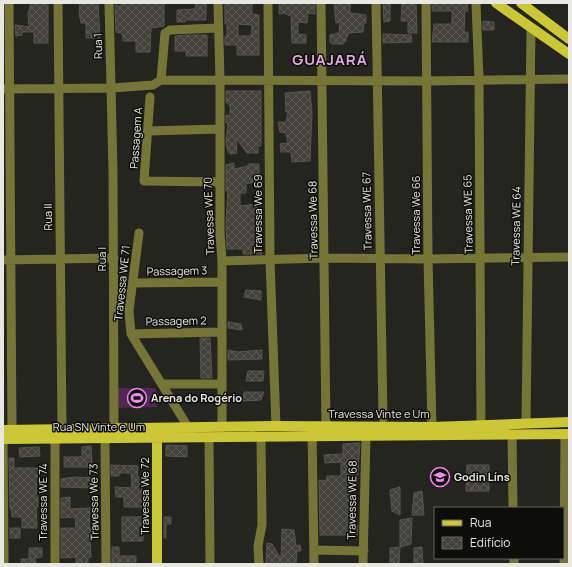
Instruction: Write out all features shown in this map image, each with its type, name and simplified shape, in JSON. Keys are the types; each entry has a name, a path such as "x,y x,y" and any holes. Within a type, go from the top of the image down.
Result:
{"main road":[{"path":"496,3 531,29 569,54"},
{"path":"521,3 569,39"},
{"name":"Travessa Vinte e Um","path":"194,438 262,437 291,431 352,431 569,422"},
{"name":"Travessa Vinte e Um","path":"189,428 276,426 291,431"},
{"name":"Rua SN Vinte e Um","path":"3,439 105,439 189,428"},
{"name":"Rua SN Vinte e Um","path":"8,430 114,429 194,438"},
{"name":"Travessa Vinte e Um","path":"352,431 366,436 567,434"},
{"name":"Travessa We 72","path":"157,433 157,564"}],"street":[{"path":"8,430 6,89 9,3"},
{"name":"Rua II","path":"58,3 62,430"},
{"name":"Rua 1","path":"109,3 112,88"},
{"name":"Travessa WE 70","path":"218,3 220,80 219,182 222,261 222,427"},
{"name":"Travessa We 69","path":"268,3 270,80 270,260 276,426"},
{"name":"Travessa We 68","path":"321,3 326,431"},
{"name":"Travessa WE 67","path":"376,3 376,81 383,418"},
{"name":"Travessa We 66","path":"426,3 428,259 432,427"},
{"name":"Travessa WE 65","path":"476,3 479,79 481,426"},
{"path":"161,80 163,36 165,33 170,30 218,28"},
{"name":"Travessa WE 64","path":"526,423 531,29"},
{"path":"6,89 112,88 153,85 161,80 427,81 479,79 569,79"},
{"name":"Rua I","path":"112,88 114,429"},
{"name":"Passagem A","path":"150,97 149,131 144,182 219,182"},
{"path":"149,131 219,129"},
{"name":"Travessa WE 71","path":"139,233 128,318 131,334 194,438"},
{"path":"222,261 325,258 428,259 569,257"},
{"path":"7,260 114,258"},
{"name":"Passagem 3","path":"133,283 222,282"},
{"name":"Passagem 2","path":"131,334 221,332"},
{"path":"162,384 222,384"},
{"path":"312,432 314,564"},
{"path":"564,564 567,434"},
{"path":"512,435 513,507"},
{"name":"Travessa WE 68","path":"363,564 366,436"},
{"path":"209,437 210,564"},
{"path":"259,564 258,546 262,525 262,437"},
{"path":"3,439 4,564"},
{"name":"Travessa We 73","path":"105,439 106,564"},
{"name":"Travessa WE 74","path":"55,440 55,564"},
{"path":"314,550 364,551"}],"shaded area":[{"name":"Arena do Rogério","path":"117,388 156,388 157,407 117,408"}],"building":[{"path":"31,3 48,3 48,43 34,43 34,32 22,32 22,35 16,36 15,25 29,27 28,14"},
{"path":"80,3 98,3 100,38 86,38 86,23 81,23 79,13"},
{"path":"121,3 164,3 164,26 151,28 150,52 136,52 136,41 123,41 123,36 121,33 116,32 115,5 121,7"},
{"path":"196,3 206,3 206,20 185,20 185,22 177,22 177,10 195,9"},
{"path":"225,3 252,3 252,14 259,15 259,55 237,55 237,45 225,45 227,24 225,24","holes":["238,24 252,25 251,36 238,36"]},
{"path":"279,3 315,3 315,14 308,13 307,23 298,22 298,34 306,35 306,43 292,43 291,16 284,13 279,14"},
{"path":"334,3 350,3 350,13 366,15 366,23 364,23 363,32 348,33 348,36 343,44 332,44 330,42 330,35 339,33 340,22 336,23"},
{"path":"383,3 390,3 390,21 384,22"},
{"path":"402,3 416,3 417,33 408,33 408,21 401,21"},
{"path":"432,3 467,3 468,11 465,11 464,32 468,32 468,42 432,42 434,24 452,24 452,11 432,11"},
{"path":"483,21 494,22 494,30 483,30"},
{"path":"383,34 411,35 412,42 383,43"},
{"path":"207,35 207,56 186,56 186,51 175,51 175,36"},
{"path":"226,91 261,91 261,146 258,146 258,153 247,153 236,138 237,153 230,154 228,152 226,143 228,123 226,123 226,115 230,116 230,106 226,102"},
{"path":"310,91 312,112 310,161 292,162 291,152 281,152 280,144 288,143 286,133 280,132 278,122 286,122 288,112 286,112 285,93"},
{"path":"234,163 234,169 248,166 248,164 259,164 259,178 254,178 254,183 246,183 246,193 240,193 240,206 257,204 259,223 261,223 262,254 243,254 243,249 227,249 226,224 228,190 226,191 226,165"},
{"path":"246,290 261,291 261,300 244,297"},
{"path":"228,322 241,324 242,330 228,328"},
{"path":"200,338 210,338 212,378 201,378"},
{"path":"228,350 238,352 262,350 262,359 228,360"},
{"path":"248,371 264,371 263,381 246,381"},
{"path":"244,392 264,392 261,400 243,401"},
{"path":"360,443 357,484 349,484 349,495 352,495 351,508 355,508 353,525 358,525 357,535 320,535 319,480 326,481 327,476 341,476 341,462 325,463 324,455 343,454 343,444"},
{"path":"166,445 187,446 187,457 166,456"},
{"path":"91,446 92,467 64,467 64,457 82,457 82,447"},
{"path":"39,447 40,456 20,457 19,448"},
{"path":"9,458 14,458 14,468 38,468 36,497 38,497 38,507 36,507 37,528 22,528 22,517 12,517 10,508"},
{"path":"111,465 138,466 137,477 141,477 143,507 124,507 124,497 116,497 115,487 132,488 131,473 119,473 119,476 111,476"},
{"path":"467,465 489,465 489,491 466,491"},
{"path":"74,477 94,478 94,488 61,487 61,479"},
{"path":"400,487 400,515 392,511 390,490"},
{"path":"422,491 424,515 412,515 414,493"},
{"path":"70,497 70,509 90,508 89,528 92,528 92,538 90,538 91,557 88,557 88,564 76,564 76,557 61,558 61,528 76,528 75,517 61,518 61,498"},
{"path":"122,517 143,517 143,541 122,541"},
{"path":"164,517 171,517 171,524 166,524 166,538 164,538"},
{"path":"412,518 411,544 400,547 400,520"},
{"path":"10,528 20,528 20,538 10,538"},
{"path":"282,529 294,530 296,546 300,545 301,551 297,551 296,564 266,564 267,543 272,544 281,559"},
{"path":"112,547 119,547 119,556 136,556 136,562 118,562 118,564 112,564"},
{"path":"400,547 399,564 390,564 390,548"},
{"path":"422,547 423,564 414,564 414,548"},
{"path":"29,548 42,548 42,557 35,558 36,564 21,564 21,559 29,559"}],"place":[{"name":"Arena do Rogério","path":"137,398"},
{"name":"Godin Líns","path":"440,477"}],"district":[{"name":"GUAJARÁ","path":"330,60"}]}
